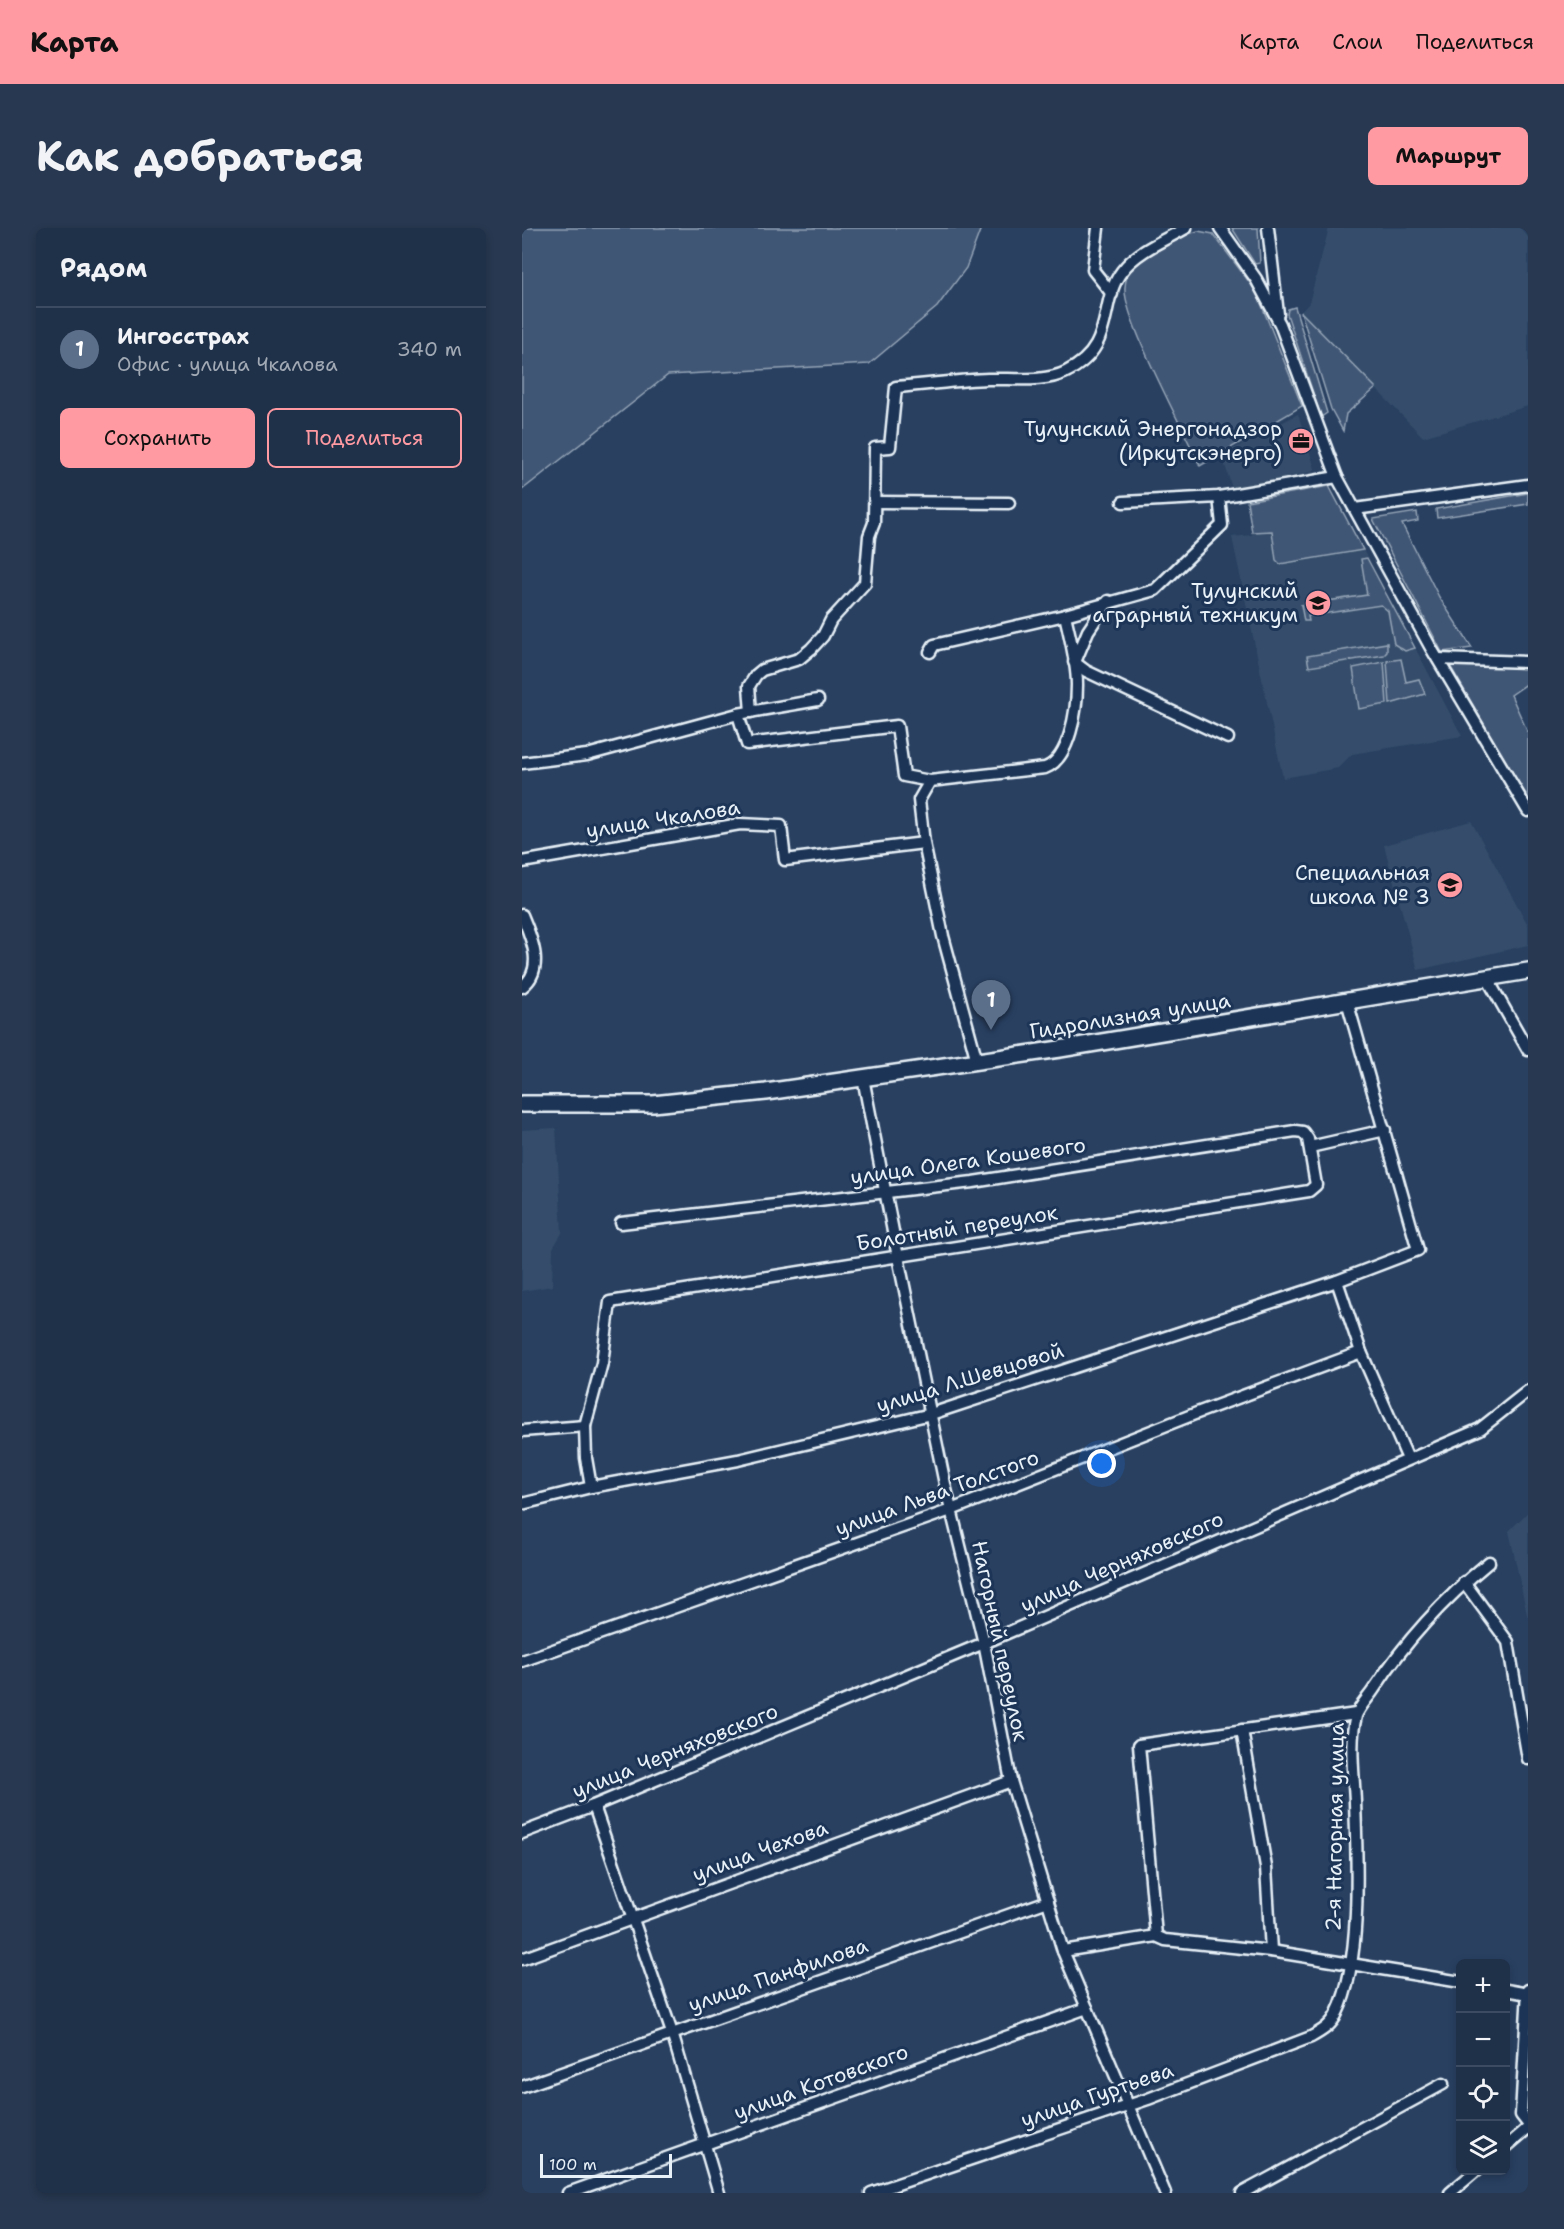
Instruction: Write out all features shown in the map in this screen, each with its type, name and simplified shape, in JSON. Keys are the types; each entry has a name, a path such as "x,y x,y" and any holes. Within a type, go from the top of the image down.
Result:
{"highway":[{"name":"Гидролизная улица","path":"522,1104 653,1104 863,1078 1528,971"}],"street":[{"path":"1098,228 1093,270 1112,294"},
{"path":"751,712 749,686 756,675 762,670 799,659 823,636 840,609 862,589 867,576 869,536 874,523 875,448 890,447 896,387 986,379 1049,377 1066,372 1098,341 1105,326 1112,294 1120,274 1148,249 1186,228"},
{"path":"1220,228 1256,279 1280,324 1337,477 1438,659 1528,811"},
{"path":"1268,228 1280,324"},
{"path":"1123,502 1219,497 1337,477"},
{"path":"1355,509 1528,485"},
{"path":"930,652 934,645 1065,615 1108,601 1148,592 1160,586 1221,525 1219,497"},
{"path":"875,502 1009,503"},
{"path":"1074,662 1088,631 1108,601"},
{"path":"738,714 747,744 897,726 903,776 930,781 1036,770 1056,762 1063,754 1070,732 1077,686 1065,615"},
{"path":"1438,659 1528,662"},
{"path":"1074,662 1086,671 1228,738"},
{"path":"522,764 587,755 738,714 818,700"},
{"path":"930,781 919,801 924,843 943,936 978,1061"},
{"name":"улица Чкалова","path":"522,862 740,824 780,826 785,860 924,843"},
{"path":"522,915 536,964 532,977 522,987"},
{"path":"1487,978 1528,1050"},
{"path":"1310,1147 1385,1130 1347,1001"},
{"name":"Нагорный переулок","path":"863,1078 951,1510 984,1643 1011,1780 1063,1951 1130,2105 1165,2193"},
{"name":"улица Л.Шевцовой","path":"522,1504 591,1487 738,1460 931,1414 1337,1281 1418,1250 1385,1130"},
{"name":"улица Олега Кошевого","path":"621,1223 973,1182 1295,1131 1306,1135 1310,1147"},
{"name":"Болотный переулок","path":"585,1426 602,1363 610,1302 1309,1191 1316,1185 1310,1147"},
{"path":"1337,1281 1361,1352 1408,1459"},
{"name":"улица Льва Толстого","path":"522,1661 951,1510 1197,1413 1361,1352"},
{"name":"улица Черняховского","path":"522,1833 594,1806 984,1643 1479,1429 1528,1391"},
{"path":"522,1431 585,1426 591,1487"},
{"name":"2-я Нагорная улица","path":"1331,2023 1341,2003 1350,1963 1358,1860 1353,1762 1356,1714 1411,1636 1464,1582 1489,1562"},
{"path":"1464,1582 1508,1641 1528,1759"},
{"path":"1156,1936 1139,1745 1356,1714"},
{"path":"1242,1730 1266,1867 1271,1952"},
{"name":"улица Чехова","path":"522,1959 1011,1780"},
{"path":"594,1806 672,2033 719,2193"},
{"name":"улица Панфилова","path":"522,2087 1048,1901"},
{"path":"1063,1951 1156,1936 1165,1940 1350,1963 1456,1981"},
{"path":"1510,1990 1528,1992 1521,2115 1528,2126 1510,2143"},
{"name":"улица Котовского","path":"568,2193 1087,2008"},
{"name":"улица Гуртьева","path":"871,2193 1130,2105 1311,2037 1331,2023"},
{"path":"1242,2193 1443,2084"},
{"path":"1450,2193 1471,2175"}],"shaded area":[{"path":"522,228 981,228 966,268 937,307 869,364 668,375 522,490"},
{"path":"1232,228 1258,228 1260,263 1255,264"},
{"path":"1329,228 1520,228 1528,237 1528,406 1423,437 1301,312 1309,303"},
{"path":"1198,231 1213,234 1256,291 1302,406 1200,466 1143,348 1133,323 1125,287 1128,275 1142,256 1164,243"},
{"path":"1295,307 1327,413 1321,417 1287,314 1288,309"},
{"path":"1301,312 1376,388 1346,414 1343,431 1331,409"},
{"path":"1298,414 1315,469 1312,472 1232,488 1222,455"},
{"name":"Тулунский аграрный техникум","path":"1329,486 1462,736 1352,754 1338,768 1283,778 1232,537 1252,535 1247,501"},
{"path":"1329,486 1363,550 1280,564 1276,560 1272,531 1252,532 1247,501"},
{"path":"1528,493 1528,504 1437,518 1436,509"},
{"path":"1417,512 1418,521 1402,524 1439,597 1472,648 1442,652 1373,519"},
{"path":"1367,558 1415,648 1405,651 1394,644 1388,611 1381,605 1308,616 1309,621 1304,621 1301,605 1367,595 1361,559"},
{"path":"1387,643 1387,652 1384,655 1309,667 1307,656"},
{"path":"1401,659 1406,682 1419,679 1425,694 1390,704 1387,661"},
{"path":"1384,662 1387,704 1359,709 1353,668"},
{"path":"1449,664 1528,666 1528,683 1511,695 1528,733 1528,799"},
{"name":"Специальная школа № 3","path":"1471,821 1528,925 1528,945 1418,970 1384,845"},
{"path":"556,1128 562,1233 553,1248 552,1286 522,1291 522,1130"},
{"path":"1528,1512 1528,1619 1509,1531"}],"place":[{"name":"Тулунский Энергонадзор (Иркутскэнерго)","path":"1301,441"},
{"name":"Тулунский аграрный техникум","path":"1318,603"},
{"name":"Специальная школа № 3","path":"1450,885"},
{"name":"Ингосстрах","path":"991,1030"}]}
